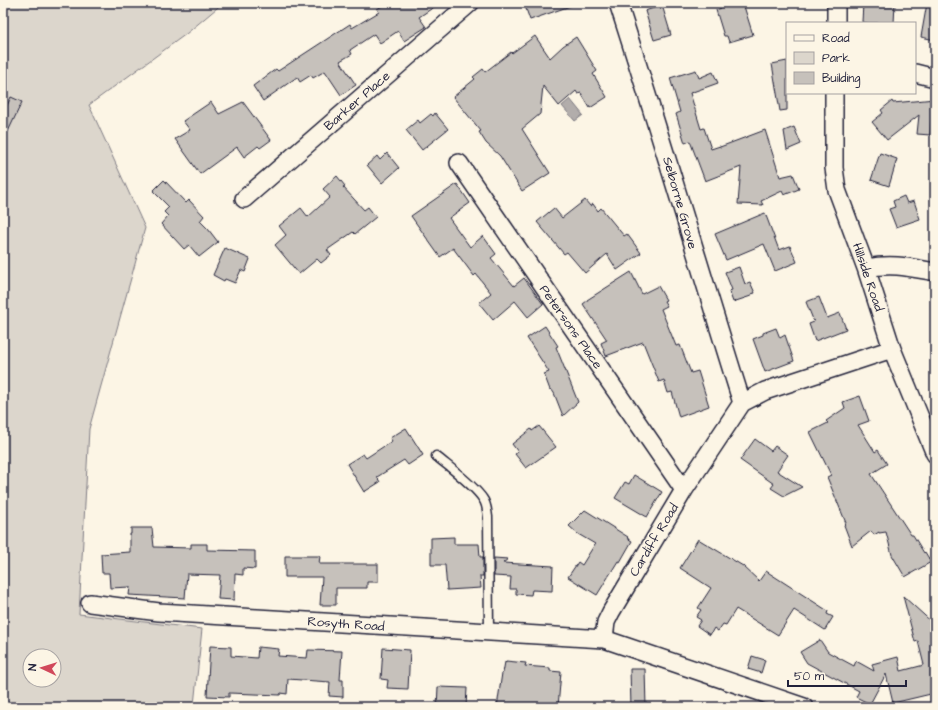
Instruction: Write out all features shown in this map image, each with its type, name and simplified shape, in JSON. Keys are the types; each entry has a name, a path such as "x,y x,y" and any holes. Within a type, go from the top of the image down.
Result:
{"street":[{"name":"Barker Place","path":"244,199 470,3"},
{"name":"Selborne Grove","path":"618,3 742,402"},
{"path":"836,3 836,22"},
{"path":"916,74 935,78"},
{"name":"Hillside Road","path":"834,94 834,168 837,190 866,268 892,348 935,454"},
{"name":"Petersons Place","path":"459,163 684,490"},
{"path":"866,268 883,265 899,265 935,272"},
{"path":"742,402 765,391 892,348"},
{"name":"Cardiff Road","path":"604,639 606,622 611,612 684,490 742,402"},
{"name":"Rosyth Road","path":"90,603 159,612 604,639"},
{"path":"604,639 804,707"}],"lane":[{"path":"436,456 474,489 483,499 487,507 489,633"}],"green space":[{"path":"3,3 223,3 186,34 89,105 145,228 89,429 79,614 202,629 194,705 197,707 3,707"}],"shaded area":[{"path":"570,99 583,115 575,121 562,106"}],"building":[{"path":"387,3 440,3 419,17 426,27 404,41 398,31 380,43 374,34 350,50 352,54 340,61 356,85 341,95 325,71 313,78 311,75 300,82 297,77 263,101 253,86 276,69 278,71 350,24 352,28 379,12 377,9"},
{"path":"534,3 573,3 573,5 530,20 525,6"},
{"path":"720,3 743,3 753,35 729,42 727,36 724,36 716,10 721,8"},
{"path":"863,3 895,3 894,22 862,22"},
{"path":"927,3 935,3 935,40 921,37"},
{"path":"662,5 671,35 654,40 645,11"},
{"path":"535,36 550,58 576,37 597,71 593,74 607,97 590,108 581,93 578,94 576,91 559,106 543,86 540,114 522,129 550,173 522,191 500,156 486,143 479,132 481,131 453,97 475,79 473,77 483,69 485,72"},
{"path":"786,61 787,110 780,111 772,64"},
{"path":"696,70 699,78 713,72 718,83 690,93 701,129 704,128 711,149 765,130 780,177 793,174 799,189 784,195 782,191 761,201 763,205 738,204 741,167 705,181 690,141 685,143 676,114 680,112 670,78"},
{"path":"11,97 22,102 3,142 3,114"},
{"path":"935,99 933,104 930,135 917,134 919,115 887,140 872,122 883,113 881,110 892,101 893,103"},
{"path":"211,102 219,114 243,102 271,140 260,148 258,146 244,157 237,147 200,174 175,139 190,130 183,121"},
{"path":"435,113 448,129 422,150 406,130 418,120 420,123 431,114 433,116"},
{"path":"794,127 801,144 787,150 784,131"},
{"path":"387,153 399,168 382,183 367,165 377,156 380,160"},
{"path":"880,153 897,159 889,186 871,180"},
{"path":"337,176 345,186 343,187 364,210 368,207 376,217 355,234 353,232 327,250 331,255 321,263 317,259 299,274 275,245 286,235 279,226 301,208 308,217 330,197 323,189"},
{"path":"164,180 186,203 189,200 204,216 200,221 218,242 199,257 189,245 184,249 161,224 168,216 164,212 169,207 153,191"},
{"path":"457,184 470,203 449,218 470,247 483,236 496,254 491,258 514,286 524,278 543,304 528,317 515,301 493,320 479,303 491,293 476,274 474,276 453,248 440,257 411,216"},
{"path":"904,196 907,203 914,201 920,219 896,227 889,209 895,207 893,201"},
{"path":"585,200 590,206 593,204 598,211 601,208 624,236 627,234 641,253 617,270 607,254 585,273 567,252 564,254 537,222 554,208 562,218"},
{"path":"765,213 779,250 790,246 797,262 775,271 764,244 726,260 715,234"},
{"path":"225,248 250,259 245,272 241,270 235,283 225,279 224,281 213,275"},
{"path":"739,267 745,284 750,282 755,293 751,294 751,296 733,302 729,291 732,290 725,272"},
{"path":"631,272 642,294 658,286 666,300 664,301 667,306 661,309 676,346 680,345 691,373 698,371 709,406 679,417 672,392 668,393 664,380 659,382 643,342 606,356 601,343 607,340 583,304"},
{"path":"819,297 827,318 840,313 846,329 815,341 809,324 814,322 806,302"},
{"path":"545,326 558,346 556,347 578,402 563,416 554,393 551,389 550,390 544,374 549,372 527,338"},
{"path":"776,328 780,338 785,335 794,361 765,372 753,339"},
{"path":"860,396 869,421 858,425 875,452 878,450 887,464 871,474 911,535 913,535 931,562 905,577 892,555 886,532 879,532 874,535 871,531 852,546 844,525 846,523 827,477 831,475 810,432 828,423 826,421 845,408 843,402"},
{"path":"539,426 556,447 526,468 515,454 518,452 512,444 531,429 532,431"},
{"path":"406,428 423,455 408,465 404,460 377,477 380,482 364,492 347,464 363,454 366,458 392,441 390,438"},
{"path":"755,439 771,451 775,446 788,455 777,471 802,487 784,496 771,488 774,484 740,460"},
{"path":"634,475 662,492 647,517 615,498 625,482 629,484"},
{"path":"585,510 632,541 620,562 618,561 597,595 568,577 578,562 582,565 595,544 578,534 569,526"},
{"path":"131,528 152,528 154,547 191,548 191,544 207,544 207,550 255,551 255,569 243,568 243,575 235,574 234,600 218,599 220,575 187,574 185,598 129,595 130,587 110,588 109,573 102,573 101,554 130,552"},
{"path":"454,537 454,544 479,544 480,557 483,557 483,576 480,576 481,588 447,590 445,565 431,565 431,538"},
{"path":"698,539 743,566 759,581 766,571 828,611 827,614 833,617 825,630 794,610 778,635 736,609 726,625 723,624 718,631 714,628 710,635 697,626 701,620 696,617 701,610 698,608 711,588 680,568"},
{"path":"285,556 320,556 319,564 378,564 378,582 367,582 367,588 336,588 336,605 320,605 322,577 285,577"},
{"path":"494,558 508,559 503,563 553,566 552,591 532,590 531,595 516,594 516,589 510,589 511,577 494,576"},
{"path":"903,596 935,625 935,637 932,637 935,651 935,693 893,703 886,674 870,704 856,697 859,691 807,663 800,652 820,640 828,652 854,666 856,661 874,671 872,664 898,657 901,671 924,665 918,641 915,642"},
{"path":"210,646 231,647 231,656 257,658 258,647 279,649 278,656 307,658 308,650 342,651 340,680 343,680 343,697 329,696 330,682 288,679 287,694 229,693 229,697 207,696"},
{"path":"383,648 410,650 408,689 387,688 388,680 381,679"},
{"path":"752,656 765,660 761,673 748,669"},
{"path":"506,661 526,663 525,666 550,668 550,671 561,672 558,707 497,707 502,673"},
{"path":"630,669 645,669 646,707 631,707"},
{"path":"438,687 467,688 466,707 437,707"}]}
